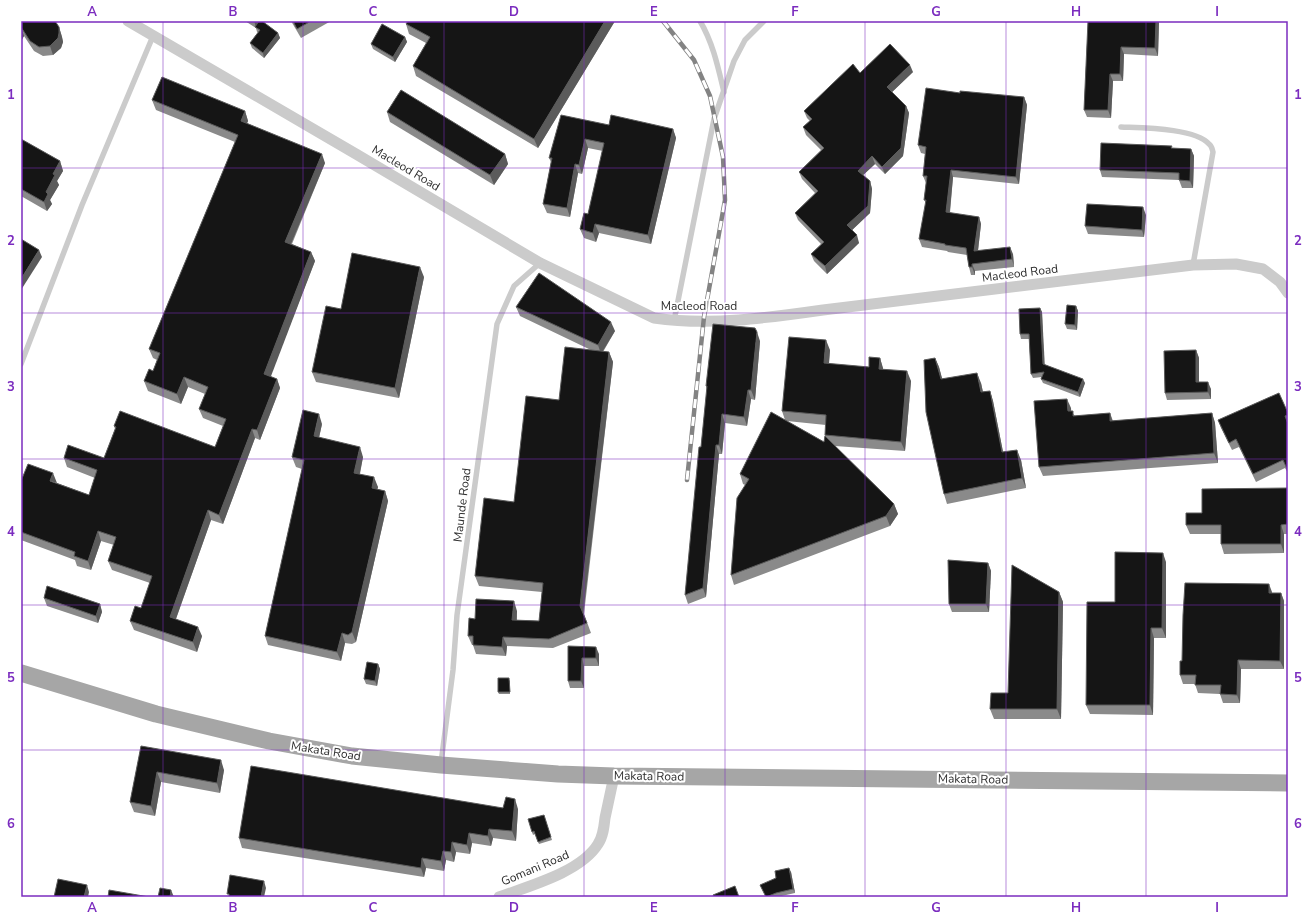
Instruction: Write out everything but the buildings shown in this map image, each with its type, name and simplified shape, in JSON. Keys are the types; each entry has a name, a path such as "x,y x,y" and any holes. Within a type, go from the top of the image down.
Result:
{"main road":[{"name":"Makata Road","path":"21,673 156,714 269,741 352,756 440,765 558,774 614,776 1288,782"}],"street":[{"name":"Macleod Road","path":"128,21 540,262 654,318 674,321 768,318 1193,265 1236,264 1263,269 1280,282 1288,292"},
{"name":"Gomani Road","path":"499,897 567,871 581,862 593,851 602,834 614,776"}],"lane":[{"path":"700,21 708,35 715,55 724,92"},
{"path":"674,321 714,120 734,61 745,40 764,21"},
{"path":"21,364 82,205 153,36"},
{"path":"1121,127 1169,130 1196,136 1205,140 1211,145 1213,152 1193,265"},
{"name":"Maunde Road","path":"440,765 453,670 457,615 497,324 514,286 540,262"}],"railway":[{"path":"663,21 694,60 710,96 723,157 725,200 704,317 687,480"}]}
